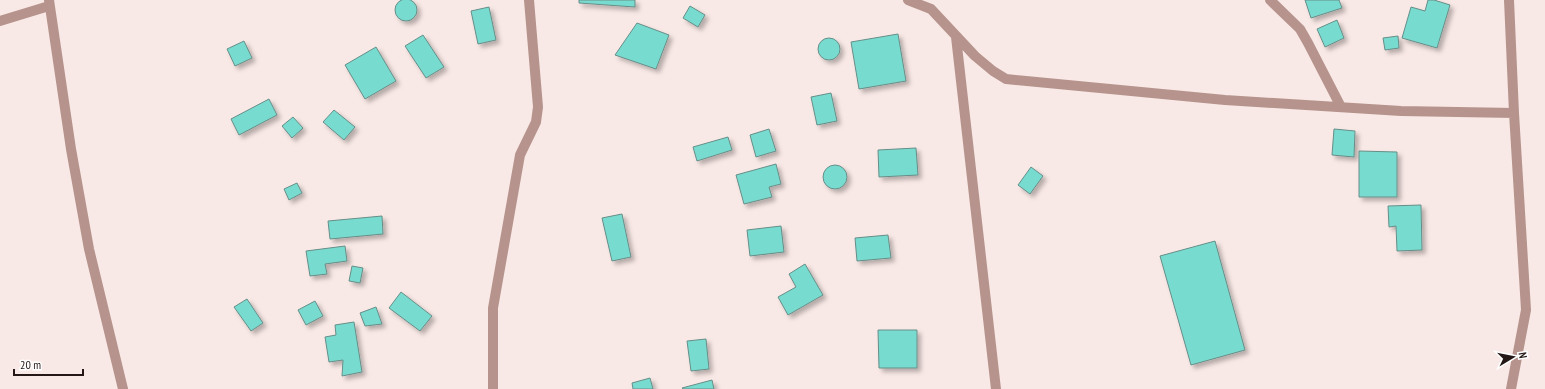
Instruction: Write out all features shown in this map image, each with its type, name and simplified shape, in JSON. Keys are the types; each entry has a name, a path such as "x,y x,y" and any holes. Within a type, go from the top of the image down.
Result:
{"street":[{"path":"493,389 493,308 520,156 536,122 538,107 530,0"},
{"path":"908,0 931,9 956,37 992,71 1006,78 1225,100 1341,108 1401,111 1514,113"},
{"path":"1270,0 1300,28 1341,108"},
{"path":"1509,0 1526,310 1511,389"},
{"path":"0,21 49,3 71,149 89,249 123,389"},
{"path":"956,37 996,389"}],"building":[{"path":"406,-1 414,2 417,10 414,18 406,21 398,18 395,10 398,2"},
{"path":"579,0 635,0 635,7 579,3"},
{"path":"1305,0 1339,0 1342,8 1311,18"},
{"path":"1428,0 1434,0 1450,5 1437,48 1402,38 1411,7 1425,11"},
{"path":"690,6 705,15 698,27 683,18"},
{"path":"489,7 496,40 478,44 471,11"},
{"path":"1337,20 1344,38 1325,47 1317,29"},
{"path":"637,23 669,35 656,69 615,55"},
{"path":"898,34 906,81 859,89 851,42"},
{"path":"423,35 444,67 426,78 405,46"},
{"path":"1398,36 1399,48 1385,50 1383,38"},
{"path":"829,38 837,41 840,49 837,57 829,60 821,57 818,49 821,41"},
{"path":"244,41 252,58 235,66 227,49"},
{"path":"376,47 396,81 365,99 345,65"},
{"path":"831,93 837,121 817,125 811,97"},
{"path":"269,99 277,115 239,135 231,119"},
{"path":"334,110 355,127 344,140 323,122"},
{"path":"293,117 303,128 292,138 282,126"},
{"path":"769,129 776,151 756,157 750,135"},
{"path":"1334,129 1355,131 1354,157 1332,155"},
{"path":"728,137 732,150 697,161 693,147"},
{"path":"916,148 918,175 879,177 878,150"},
{"path":"1359,151 1397,152 1397,197 1359,197"},
{"path":"776,164 781,184 769,187 772,197 744,204 736,175"},
{"path":"835,165 840,166 846,172 846,182 840,188 835,189 830,188 824,182 823,177 824,172 830,166"},
{"path":"1031,167 1043,176 1030,194 1018,185"},
{"path":"297,183 302,193 289,200 284,189"},
{"path":"1421,205 1422,250 1397,251 1396,226 1389,227 1388,206"},
{"path":"622,214 631,257 612,261 602,218"},
{"path":"382,216 383,234 330,239 328,221"},
{"path":"781,226 784,252 750,256 747,230"},
{"path":"888,235 891,258 857,261 855,238"},
{"path":"1215,241 1245,350 1191,365 1160,256"},
{"path":"345,246 347,261 325,264 327,274 310,276 306,251"},
{"path":"805,264 823,295 788,315 778,297 796,287 789,274"},
{"path":"352,266 363,268 360,283 349,281"},
{"path":"401,292 432,316 420,331 389,308"},
{"path":"247,299 263,323 251,331 234,307"},
{"path":"315,301 323,316 306,325 298,310"},
{"path":"376,307 382,324 365,326 360,313"},
{"path":"354,322 362,372 342,376 343,360 329,362 325,337 336,335 335,325"},
{"path":"878,330 917,330 917,368 879,368"},
{"path":"706,339 709,369 691,371 687,341"},
{"path":"650,378 653,389 633,389 632,383"},
{"path":"712,380 714,389 682,388"}]}
